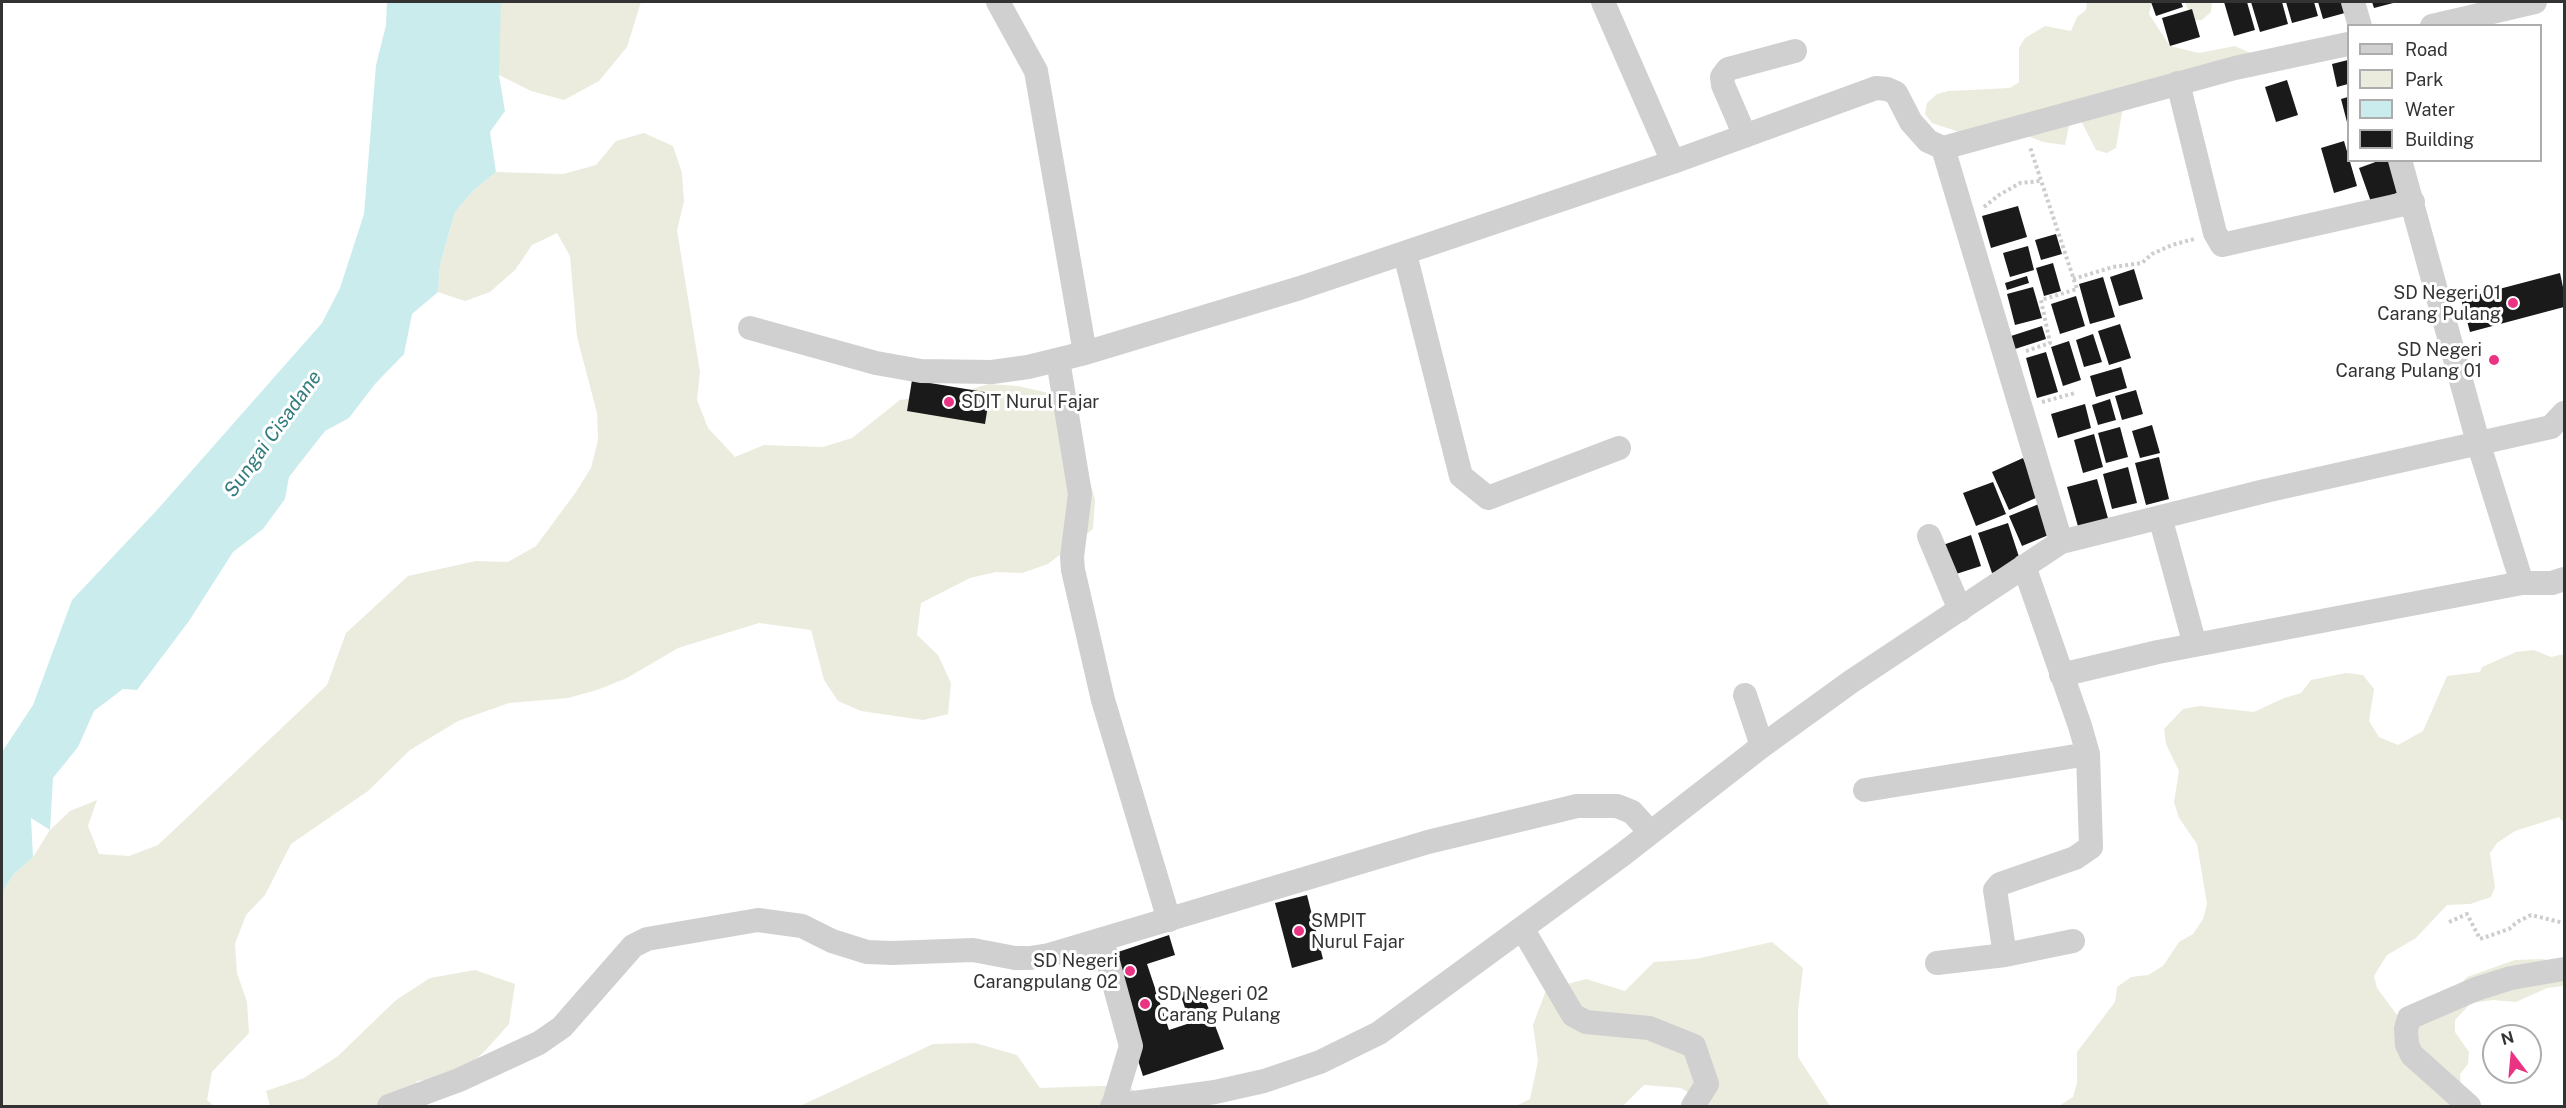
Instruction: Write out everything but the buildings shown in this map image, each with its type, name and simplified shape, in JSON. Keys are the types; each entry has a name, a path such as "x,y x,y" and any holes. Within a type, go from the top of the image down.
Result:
{"street":[{"path":"999,2 1036,71 1085,353"},
{"path":"1603,2 1673,162"},
{"path":"2353,2 2359,24"},
{"path":"2441,24 2535,2"},
{"path":"750,328 876,363 921,371 992,372 1085,353 1300,288 1673,162 1876,88 1896,93 1911,122 1920,133 1928,141 1943,148 2235,68 2347,44"},
{"path":"1745,136 1722,76 1728,69 1795,51"},
{"path":"2178,83 2218,242 2226,245 2413,202"},
{"path":"1943,148 2061,542"},
{"path":"2401,162 2478,442 2522,583"},
{"path":"1405,254 1461,476 1488,498 1619,448"},
{"path":"1058,360 1080,494 1072,557 1073,570 1103,700 1169,920"},
{"path":"1102,940 1131,1046 1113,1106 1215,1092 1264,1081 1320,1062 1379,1033 1622,855 1762,746 1852,681 2061,542 2478,442 2551,428 2565,413"},
{"path":"2160,517 2194,645"},
{"path":"1929,536 1960,610"},
{"path":"2006,955 1995,890 2000,884 2075,858 2091,847 2088,754 2024,566"},
{"path":"2061,675 2194,645 2522,583 2552,583 2565,579"},
{"path":"1745,695 1762,746"},
{"path":"1865,790 2088,754"},
{"path":"389,1107 469,1076 539,1043 562,1027 633,946 647,939 758,920 802,926 850,949 875,952 973,950 1015,958 1030,958 1102,940 1428,842 1577,806 1617,806 1632,812 1650,832"},
{"path":"1522,928 1573,1015 1586,1022 1648,1028 1694,1046 1707,1084 1693,1107"},
{"path":"1937,963 2006,955 2073,941"},
{"path":"2469,1107 2412,1055 2406,1029 2409,1018 2476,989 2511,978 2565,969"}],"path":[{"path":"2005,357 2050,343 2041,300 2077,289 2024,126"},
{"path":"1963,214 1988,206 1999,195 2020,183 2040,181"},
{"path":"2072,279 2113,267 2142,264 2152,254 2172,245 2216,233"},
{"path":"2021,408 2075,393"},
{"path":"2449,922 2467,914 2480,939 2509,929 2531,915 2565,923"}],"green space":[{"path":"470,2 641,2 627,47 599,81 564,100 531,91 499,75"},
{"path":"2087,2 2152,2 2149,14 2170,46 2199,53 2235,46 2257,56 2259,68 2253,77 2196,72 2124,101 2116,148 2107,153 2096,150 2076,111 2070,121 2065,145 2043,142 2012,130 1968,135 1932,123 1925,114 1927,103 1937,94 1948,91 2010,88 2019,82 2019,48 2025,38 2045,26 2071,31 2077,17 2086,10"},
{"path":"2185,2 2212,2 2211,12 2202,20 2192,20"},
{"path":"644,133 673,146 682,173 684,202 677,230 700,372 697,400 708,428 735,457 764,445 823,447 852,438 900,400 961,392 989,384 1018,386 1049,393 1072,414 1095,500 1093,529 1048,564 1022,573 996,572 970,578 921,603 917,635 938,655 951,683 948,714 923,720 861,711 838,701 824,680 811,630 759,623 678,648 627,678 597,690 568,698 509,703 458,721 410,750 368,791 291,844 265,895 246,915 235,944 237,973 247,1002 249,1033 212,1072 207,1100 214,1106 2,1106 2,893 13,875 33,857 50,830 70,811 97,800 88,826 99,854 129,856 158,845 327,685 346,633 408,576 476,561 508,562 536,546 576,492 591,468 598,440 597,413 577,337 570,256 557,233 532,245 515,270 490,292 465,301 438,292 440,265 455,212 474,190 496,172 563,174 596,165 616,141"},
{"path":"2534,650 2551,657 2564,654 2564,823 2559,817 2515,831 2497,843 2490,853 2495,887 2491,897 2470,904 2447,905 2416,938 2387,955 2374,976 2377,988 2397,1015 2409,1017 2441,1005 2467,977 2515,960 2543,959 2564,964 2564,986 2547,988 2516,1002 2493,1000 2471,1003 2455,1020 2455,1032 2469,1052 2468,1064 2460,1074 2461,1086 2476,1106 2059,1106 2073,1097 2077,1083 2077,1052 2115,1002 2117,987 2131,977 2148,975 2163,966 2179,942 2193,934 2203,919 2207,904 2197,844 2179,818 2174,802 2179,771 2166,744 2164,729 2183,709 2200,706 2254,712 2301,693 2311,680 2346,673 2363,675 2374,689 2369,721 2379,737 2398,745 2423,731 2447,676 2480,672 2482,667 2516,652"},
{"path":"1772,942 1803,968 1798,1011 1798,1057 1830,1106 1709,1106 1681,1088 1644,1085 1623,1106 1516,1106 1530,1099 1538,1061 1533,1025 1546,990 1586,979 1625,991 1654,962 1696,959"},
{"path":"475,970 515,984 509,1024 484,1052 454,1077 417,1081 408,1100 408,1106 270,1106 266,1091 304,1078 338,1056 396,1000 430,978"},
{"path":"975,1043 1017,1055 1040,1088 1127,1085 1153,1106 800,1106 933,1044"}],"water":[{"name":"Sungai Cisadane","path":"387,2 501,2 499,75 505,111 490,132 496,172 474,190 455,212 440,265 438,292 412,314 404,354 375,384 349,418 325,431 289,477 285,499 263,529 233,552 189,621 137,690 123,689 94,711 78,747 53,778 50,830 31,818 33,857 13,875 2,893 2,752 33,705 72,600 157,510 322,323 340,288 364,214 376,65 386,25"}],"place":[{"name":"SD Negeri 01 Carang Pulang","path":"2513,303"},
{"name":"SD Negeri Carang Pulang 01","path":"2494,360"},
{"name":"SDIT Nurul Fajar","path":"949,402"},
{"name":"SMPIT Nurul Fajar","path":"1299,931"},
{"name":"SD Negeri Carangpulang 02","path":"1130,971"},
{"name":"SD Negeri 02 Carang Pulang","path":"1145,1004"}]}
